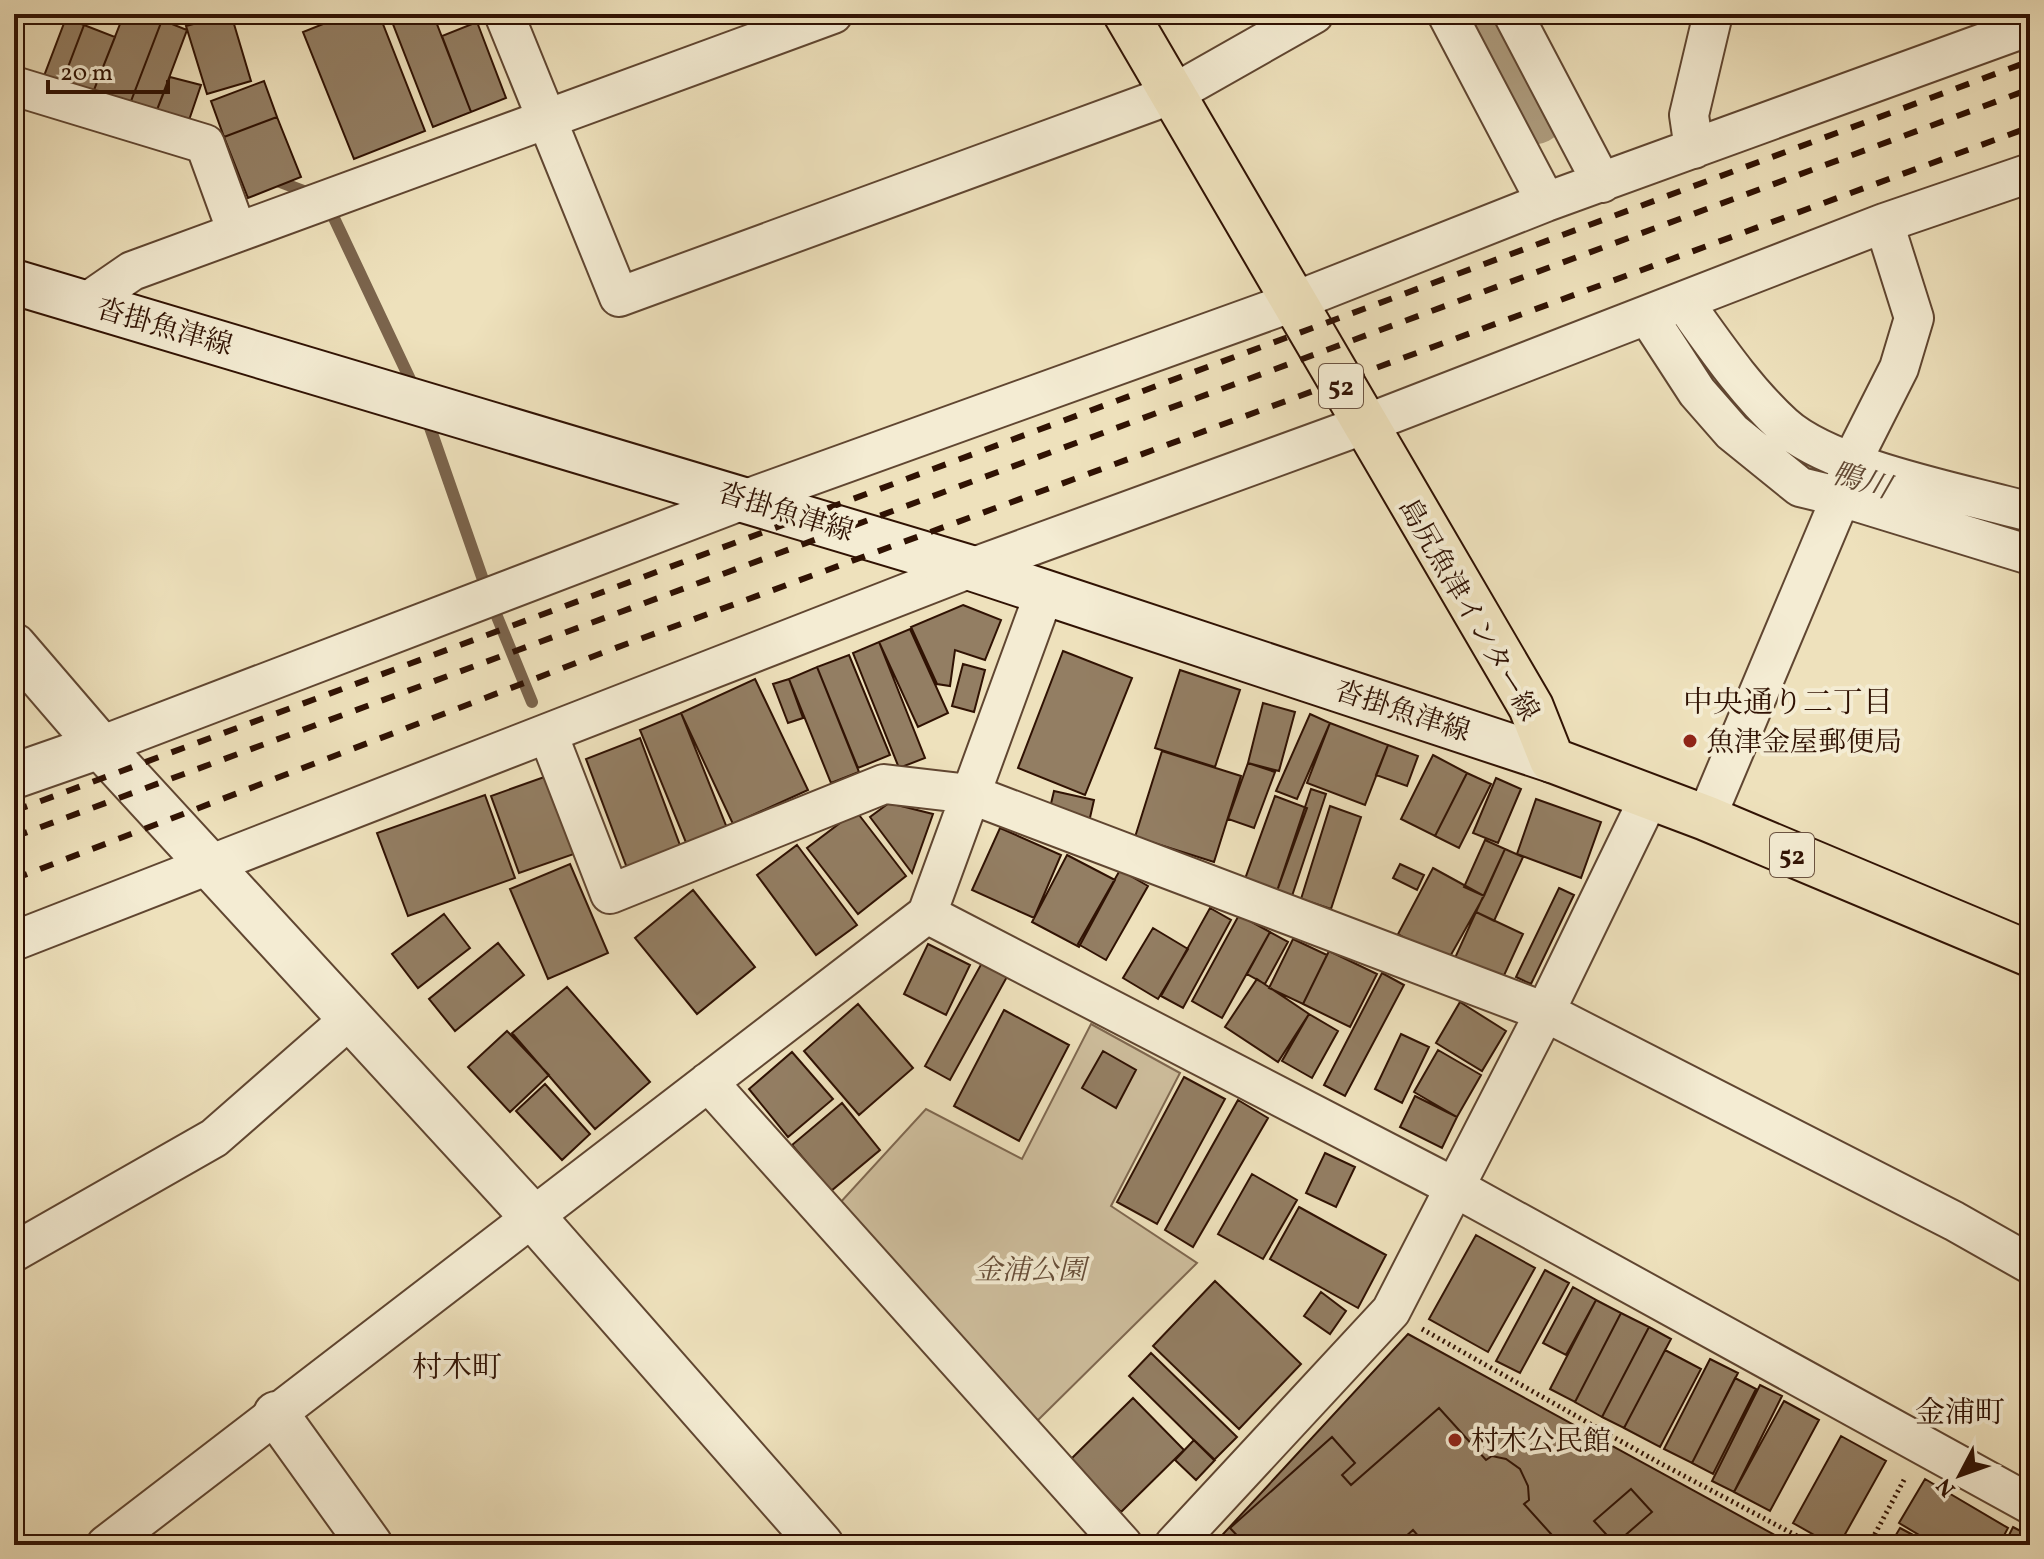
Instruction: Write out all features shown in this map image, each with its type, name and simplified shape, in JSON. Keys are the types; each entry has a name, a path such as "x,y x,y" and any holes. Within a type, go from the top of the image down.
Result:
{"main road":[{"name":"島尻魚津インター線","path":"1126,14 1363,425 1531,707 1552,760"},
{"name":"沓掛魚津線","path":"14,282 971,568 1552,760"},
{"path":"14,646 100,746 532,1216 821,1545"},
{"path":"14,776 100,746"},
{"name":"52","path":"1552,760 1706,818 2030,954"},
{"path":"276,1414 370,1545"}],"street":[{"path":"504,14 619,297 1173,94 1314,14"},
{"path":"87,302 132,271 545,117 833,14"},
{"path":"1447,14 1546,202"},
{"path":"1513,14 1602,183"},
{"path":"1694,149 1689,115 1713,14"},
{"path":"100,746 746,499 1293,302 2005,26"},
{"path":"14,86 205,144 237,232"},
{"path":"14,941 971,568 1363,425 1884,223 2030,173"},
{"path":"1706,818 1846,480 1899,368 1914,318 1884,223"},
{"path":"1683,301 1739,378 1786,427 1846,480 2030,555"},
{"path":"1647,315 1697,392 1732,432 1800,487 1846,480 2030,512"},
{"path":"106,1545 927,914 1044,594"},
{"path":"548,734 610,894 884,784 970,794 1545,1012 1954,1221 2030,1264"},
{"path":"1174,1545 1391,1311 1545,1012 1649,798"},
{"path":"927,914 1454,1187 1745,1344 2030,1504"},
{"path":"14,1252 214,1138 351,1018"},
{"path":"708,1082 1123,1545"}],"path":[{"path":"1391,1311 1656,1461 1814,1545"},
{"path":"1869,1545 1923,1445"}],"green space":[{"name":"金浦公園","path":"1091,1024 1180,1073 1111,1206 1197,1263 1033,1425 838,1205 926,1109 1022,1159"}],"building":[{"path":"124,14 146,14 162,20 128,109 92,95"},
{"path":"231,14 251,81 207,94 186,26"},
{"path":"348,14 379,14 425,131 354,159 303,32"},
{"path":"404,14 433,14 471,112 433,127 391,19"},
{"path":"66,18 84,25 62,83 44,76"},
{"path":"162,20 187,30 155,115 128,109"},
{"path":"477,22 506,98 471,112 442,36"},
{"path":"84,25 115,37 92,95 62,83"},
{"path":"170,77 201,85 186,129 155,115"},
{"path":"264,81 277,117 224,137 211,101"},
{"path":"277,117 301,177 248,198 224,137"},
{"path":"963,605 1001,620 985,660 955,650 950,686 937,684 911,627"},
{"path":"910,629 948,713 918,727 879,642"},
{"path":"879,642 925,758 899,768 853,653"},
{"path":"1063,651 1132,678 1085,795 1018,768"},
{"path":"849,655 890,755 858,768 817,667"},
{"path":"963,664 985,670 974,712 952,706"},
{"path":"817,667 859,772 831,783 789,679"},
{"path":"1180,670 1240,690 1215,767 1155,748"},
{"path":"755,679 808,790 733,824 681,713"},
{"path":"789,679 803,718 788,723 773,684"},
{"path":"1263,703 1295,712 1279,771 1248,763"},
{"path":"681,713 727,828 687,845 640,730"},
{"path":"1310,714 1330,723 1297,799 1276,791"},
{"path":"1330,723 1388,745 1365,805 1307,783"},
{"path":"640,738 681,848 627,868 586,759"},
{"path":"1388,745 1418,756 1407,786 1376,775"},
{"path":"1162,751 1241,776 1214,862 1135,837"},
{"path":"1433,755 1467,773 1435,836 1401,819"},
{"path":"1248,763 1275,772 1254,828 1228,819"},
{"path":"1467,773 1491,784 1459,848 1435,836"},
{"path":"547,776 574,854 519,873 491,796"},
{"path":"1496,778 1521,789 1498,843 1473,833"},
{"path":"1311,789 1326,794 1292,896 1277,891"},
{"path":"1054,791 1094,800 1089,822 1049,812"},
{"path":"485,795 515,878 408,916 377,833"},
{"path":"1275,796 1307,808 1277,891 1245,879"},
{"path":"1536,799 1601,822 1581,878 1517,854"},
{"path":"889,803 933,814 912,873 870,817"},
{"path":"1330,806 1361,817 1331,909 1301,899"},
{"path":"856,811 906,876 858,914 807,848"},
{"path":"1000,828 1061,855 1034,918 972,890"},
{"path":"1485,840 1505,849 1484,896 1464,887"},
{"path":"797,845 857,925 816,955 757,875"},
{"path":"1505,849 1523,857 1494,921 1476,912"},
{"path":"1067,855 1115,880 1079,947 1032,922"},
{"path":"570,864 608,953 548,979 510,889"},
{"path":"1400,864 1424,875 1417,890 1393,878"},
{"path":"1433,868 1484,896 1447,962 1398,934"},
{"path":"1120,870 1148,886 1106,960 1078,944"},
{"path":"1559,888 1574,895 1531,984 1516,977"},
{"path":"693,890 755,967 697,1014 635,938"},
{"path":"1210,908 1231,920 1183,1008 1161,996"},
{"path":"1476,912 1523,934 1501,982 1454,960"},
{"path":"444,914 470,948 418,988 392,954"},
{"path":"1239,915 1270,932 1222,1018 1192,1001"},
{"path":"1153,928 1188,949 1158,999 1123,978"},
{"path":"1270,932 1288,942 1265,984 1247,974"},
{"path":"1293,939 1327,955 1303,1004 1269,988"},
{"path":"498,943 524,975 455,1031 429,999"},
{"path":"928,944 970,965 946,1015 904,994"},
{"path":"1329,951 1377,974 1350,1027 1303,1004"},
{"path":"983,961 1008,975 950,1080 925,1066"},
{"path":"1382,973 1404,985 1345,1096 1324,1085"},
{"path":"1257,979 1309,1014 1278,1062 1225,1027"},
{"path":"567,987 650,1082 595,1129 512,1033"},
{"path":"1460,1002 1506,1031 1482,1071 1436,1043"},
{"path":"858,1004 913,1068 859,1115 804,1051"},
{"path":"1004,1010 1069,1045 1019,1141 954,1106"},
{"path":"1309,1014 1338,1031 1312,1078 1282,1061"},
{"path":"507,1031 549,1075 510,1112 468,1067"},
{"path":"1401,1034 1429,1047 1402,1103 1375,1089"},
{"path":"1438,1050 1481,1075 1457,1117 1414,1092"},
{"path":"1103,1051 1136,1070 1116,1108 1082,1088"},
{"path":"792,1052 833,1099 788,1137 749,1089"},
{"path":"1184,1077 1225,1099 1157,1224 1117,1202"},
{"path":"545,1084 590,1134 562,1160 516,1111"},
{"path":"1415,1096 1457,1117 1442,1148 1400,1127"},
{"path":"1238,1100 1268,1118 1193,1247 1165,1230"},
{"path":"842,1103 880,1150 831,1191 792,1145"},
{"path":"1325,1153 1355,1167 1336,1207 1306,1193"},
{"path":"1252,1174 1297,1200 1263,1259 1218,1234"},
{"path":"1299,1207 1386,1255 1358,1308 1270,1259"},
{"path":"1476,1235 1535,1268 1488,1352 1429,1319"},
{"path":"1545,1270 1569,1283 1520,1373 1496,1361"},
{"path":"1215,1281 1301,1364 1239,1429 1153,1346"},
{"path":"1573,1287 1596,1300 1566,1355 1543,1343"},
{"path":"1321,1292 1346,1311 1330,1334 1304,1316"},
{"path":"1596,1300 1621,1313 1575,1402 1550,1389"},
{"path":"1621,1313 1649,1327 1602,1417 1575,1402"},
{"path":"1649,1327 1671,1339 1624,1428 1602,1417"},
{"name":"村木公民館","path":"1408,1334 1793,1545 1213,1545"},
{"path":"1665,1350 1701,1369 1660,1447 1624,1428"},
{"path":"1151,1353 1237,1437 1214,1460 1129,1376"},
{"path":"1710,1359 1738,1373 1692,1463 1664,1449"},
{"path":"1735,1378 1756,1389 1713,1474 1692,1463"},
{"path":"1760,1385 1782,1396 1734,1492 1712,1481"},
{"path":"1133,1398 1184,1450 1121,1512 1070,1460"},
{"path":"1784,1401 1819,1420 1770,1511 1734,1492"},
{"name":"村木公民館","path":"1439,1408 1486,1460 1492,1456 1506,1459 1520,1469 1528,1486 1529,1500 1524,1504 1561,1545 1426,1545 1413,1530 1396,1545 1246,1545 1230,1528 1332,1437 1355,1463 1342,1475 1351,1485"},
{"path":"1841,1436 1886,1461 1839,1545 1832,1545 1793,1523"},
{"path":"1194,1440 1215,1460 1196,1480 1175,1460"},
{"path":"1925,1479 2008,1528 1999,1545 1936,1545 1899,1523"},
{"path":"1631,1489 1652,1512 1615,1544 1594,1521"},
{"path":"2013,1527 2030,1536 2030,1545 2004,1545"},
{"path":"1900,1528 1932,1545 1890,1545"}],"waterway":[{"name":"鴨川","path":"1482,14 1532,109"},
{"path":"272,179 325,199 416,392"},
{"name":"鴨川","path":"1716,385 1771,437 1803,458 1838,473"},
{"path":"426,416 489,597 532,702"}],"railway":[{"path":"14,811 2030,61"},
{"path":"14,837 2030,89"},
{"path":"14,879 602,653 2030,127"}],"place":[{"name":"魚津金屋郵便局","path":"1690,741"},
{"name":"村木公民館","path":"1455,1440"}],"district":[{"name":"中央通り二丁目","path":"1788,702"},
{"name":"村木町","path":"457,1367"},
{"name":"金浦町","path":"1960,1412"}]}
